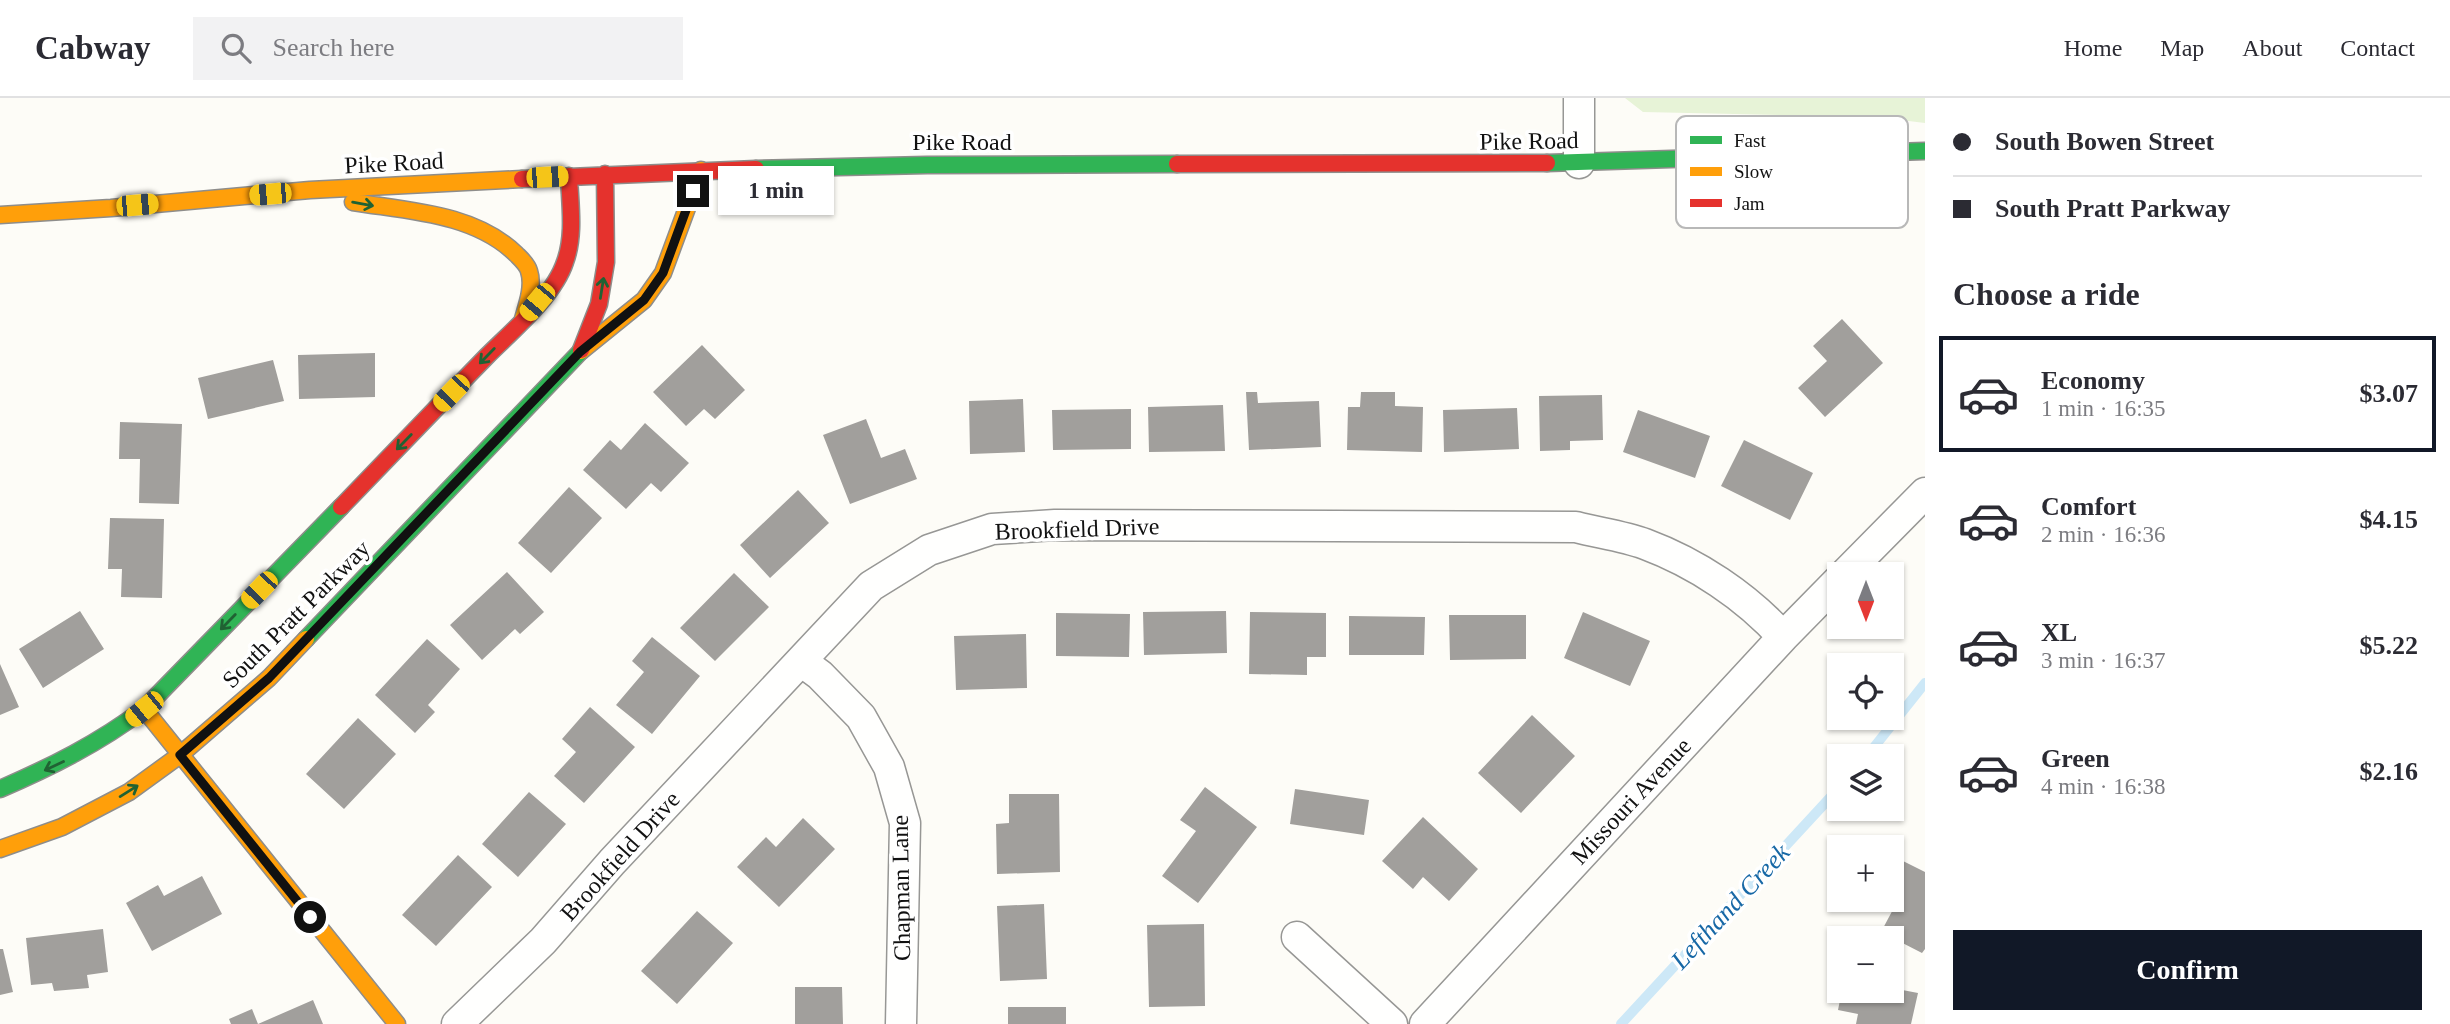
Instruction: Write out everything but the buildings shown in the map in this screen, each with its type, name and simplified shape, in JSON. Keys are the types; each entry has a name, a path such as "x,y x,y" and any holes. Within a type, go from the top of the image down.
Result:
{"street":[{"path":"1579,98 1579,163"},
{"name":"Pike Road","path":"0,215 296,192 701,170 927,164 1579,163 1676,160"},
{"name":"South Pratt Parkway","path":"0,849 62,827 129,792 180,755 269,678 580,352 644,300 663,273 701,170"},
{"name":"South Pratt Parkway","path":"580,352 599,304 606,262 605,174"},
{"name":"South Pratt Parkway","path":"0,789 58,765 118,730 144,709 523,319 551,286 566,261 570,234 569,176"},
{"path":"296,192 452,220 491,234 516,253 529,270 530,296 523,319"},
{"path":"1857,562 1925,493"},
{"name":"Brookfield Drive","path":"457,1024 543,941 612,862 871,586 929,550 992,529 1055,525 1576,527 1644,544 1707,573 1762,615 1783,636"},
{"name":"Missouri Avenue","path":"1424,1024 1783,636 1827,592"},
{"name":"Chapman Lane","path":"801,661 820,675 861,717 889,767 905,823 901,1024"},
{"path":"144,709 397,1024"},
{"path":"1297,937 1392,1024"}],"green space":[{"path":"1625,98 1925,98 1925,123 1908,121 1908,116 1643,112"}],"waterway":[{"name":"Lefthand Creek","path":"1877,744 1925,683"},
{"name":"Lefthand Creek","path":"1621,1024 1827,801"}],"traffic: fast":[{"path":"1908,152 1925,151"},
{"path":"1547,163 1676,159"},
{"path":"756,169 1177,164"},
{"path":"306,639 581,351"},
{"path":"0,789 74,754 144,709 341,507"}],"traffic: slow":[{"path":"581,351 644,300 663,273 701,170"},
{"path":"0,215 310,190 522,179"},
{"path":"353,202 439,216 481,230 499,240 522,260 529,271 530,289 523,319"},
{"path":"0,849 62,827 129,792 180,755 269,678 306,639"},
{"path":"144,709 397,1024"}],"traffic: jam":[{"path":"1177,164 1547,163"},
{"path":"522,179 756,169"},
{"path":"581,350 599,304 606,262 605,174"},
{"path":"341,507 552,288 565,262 570,241 569,176"}],"route":[{"path":"310,917 180,755 269,678 580,352 644,300 663,273 693,191"}]}
